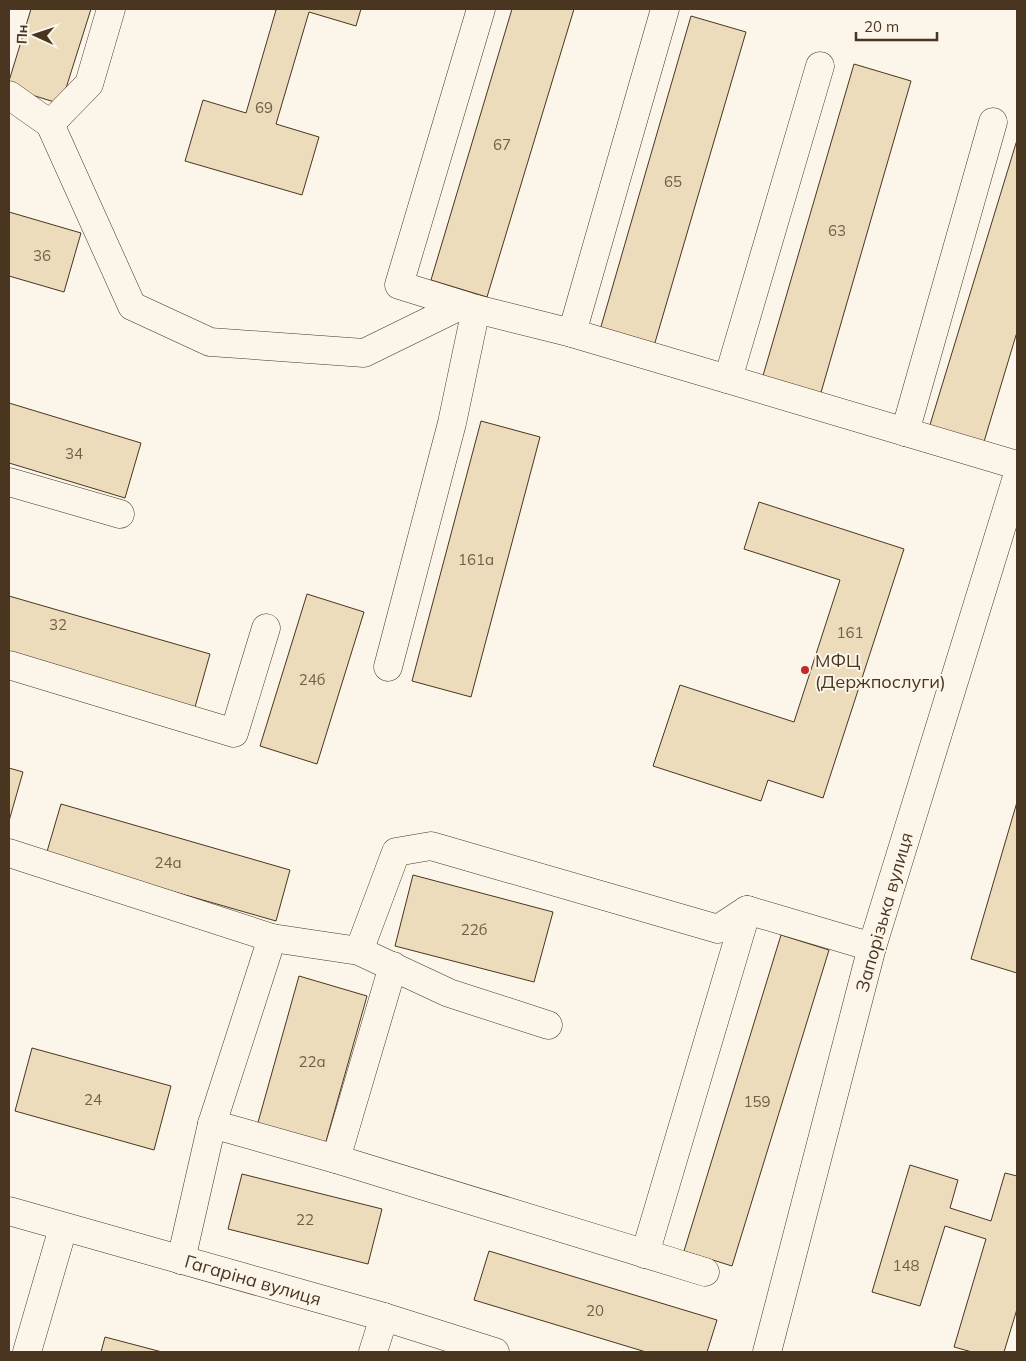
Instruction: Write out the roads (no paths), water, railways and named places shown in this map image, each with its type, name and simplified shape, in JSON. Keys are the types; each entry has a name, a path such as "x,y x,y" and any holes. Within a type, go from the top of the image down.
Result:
{"street":[{"path":"50,124 89,84 111,9"},
{"path":"481,9 399,286 469,307 572,333 1017,465"},
{"path":"572,333 665,9"},
{"path":"728,379 820,66"},
{"path":"9,95 50,124 132,306 210,342 364,352 469,307"},
{"path":"905,432 993,122"},
{"path":"388,667 452,423 469,307"},
{"name":"Запорізька вулиця","path":"767,1352 872,947 1017,477"},
{"path":"9,482 120,514"},
{"path":"9,665 234,733 266,628"},
{"path":"359,951 396,852 431,846 718,928 747,910 872,947"},
{"path":"9,853 272,938 359,951 449,993 548,1025"},
{"path":"646,1254 747,910"},
{"path":"180,1260 212,1124 272,938"},
{"path":"336,1159 393,966"},
{"path":"212,1124 336,1159 705,1272"},
{"name":"Гагаріна вулиця","path":"9,1211 63,1228 384,1317 495,1352"},
{"path":"27,1352 63,1228"},
{"path":"373,1352 384,1317"}],"place":[{"name":"МФЦ (Держпослуги)","path":"805,670"}]}
